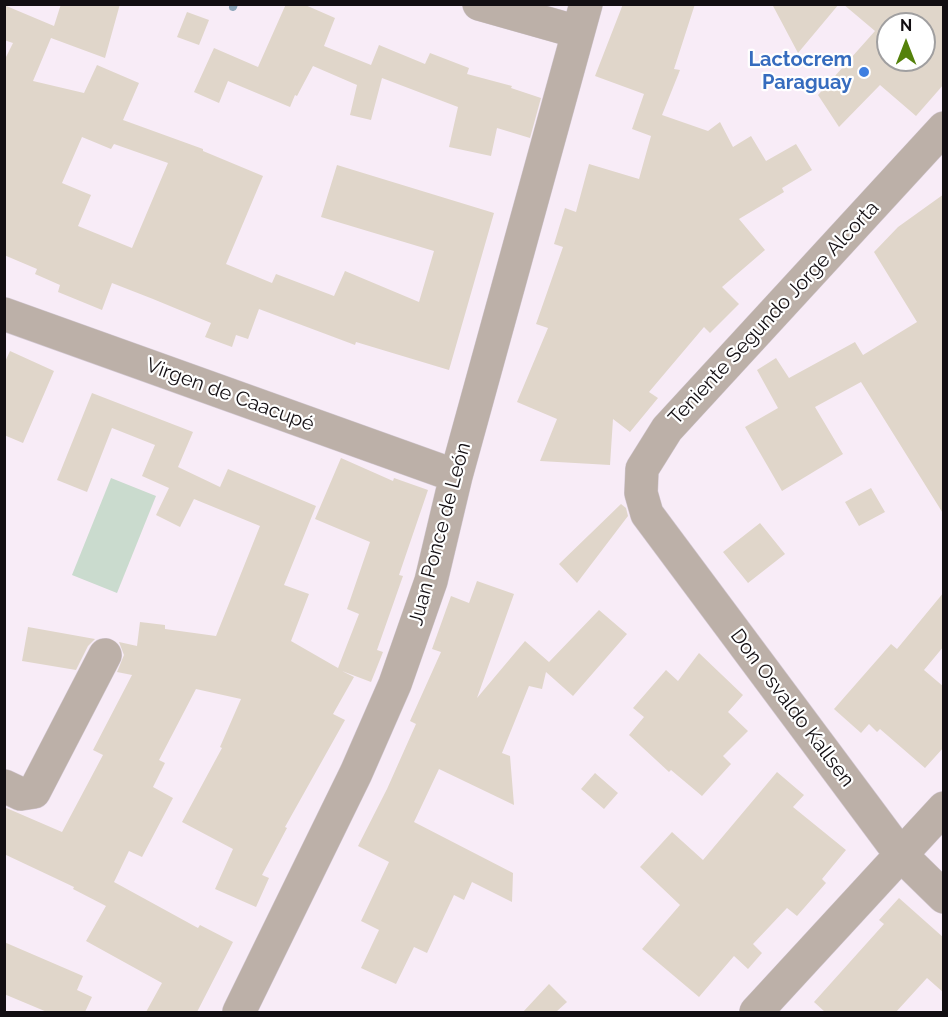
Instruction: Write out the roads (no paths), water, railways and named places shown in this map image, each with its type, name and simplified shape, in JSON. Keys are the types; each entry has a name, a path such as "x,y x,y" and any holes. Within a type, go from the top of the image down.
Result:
{"street":[{"path":"480,4 582,18"},
{"name":"Juan Ponce de León","path":"239,1012 356,773 395,684 431,581 456,476 582,18"},
{"name":"Teniente Segundo Jorge Alcorta","path":"647,513 641,493 642,469 667,429 944,129"},
{"name":"Virgen de Caacupé","path":"4,314 456,476"},
{"name":"Don Osvaldo Kallsen","path":"647,513 901,855 944,897"},
{"path":"19,789 105,655"},
{"path":"756,1012 944,808"}],"place":[{"name":"Lactocrem Paraguay","path":"864,72"}]}
